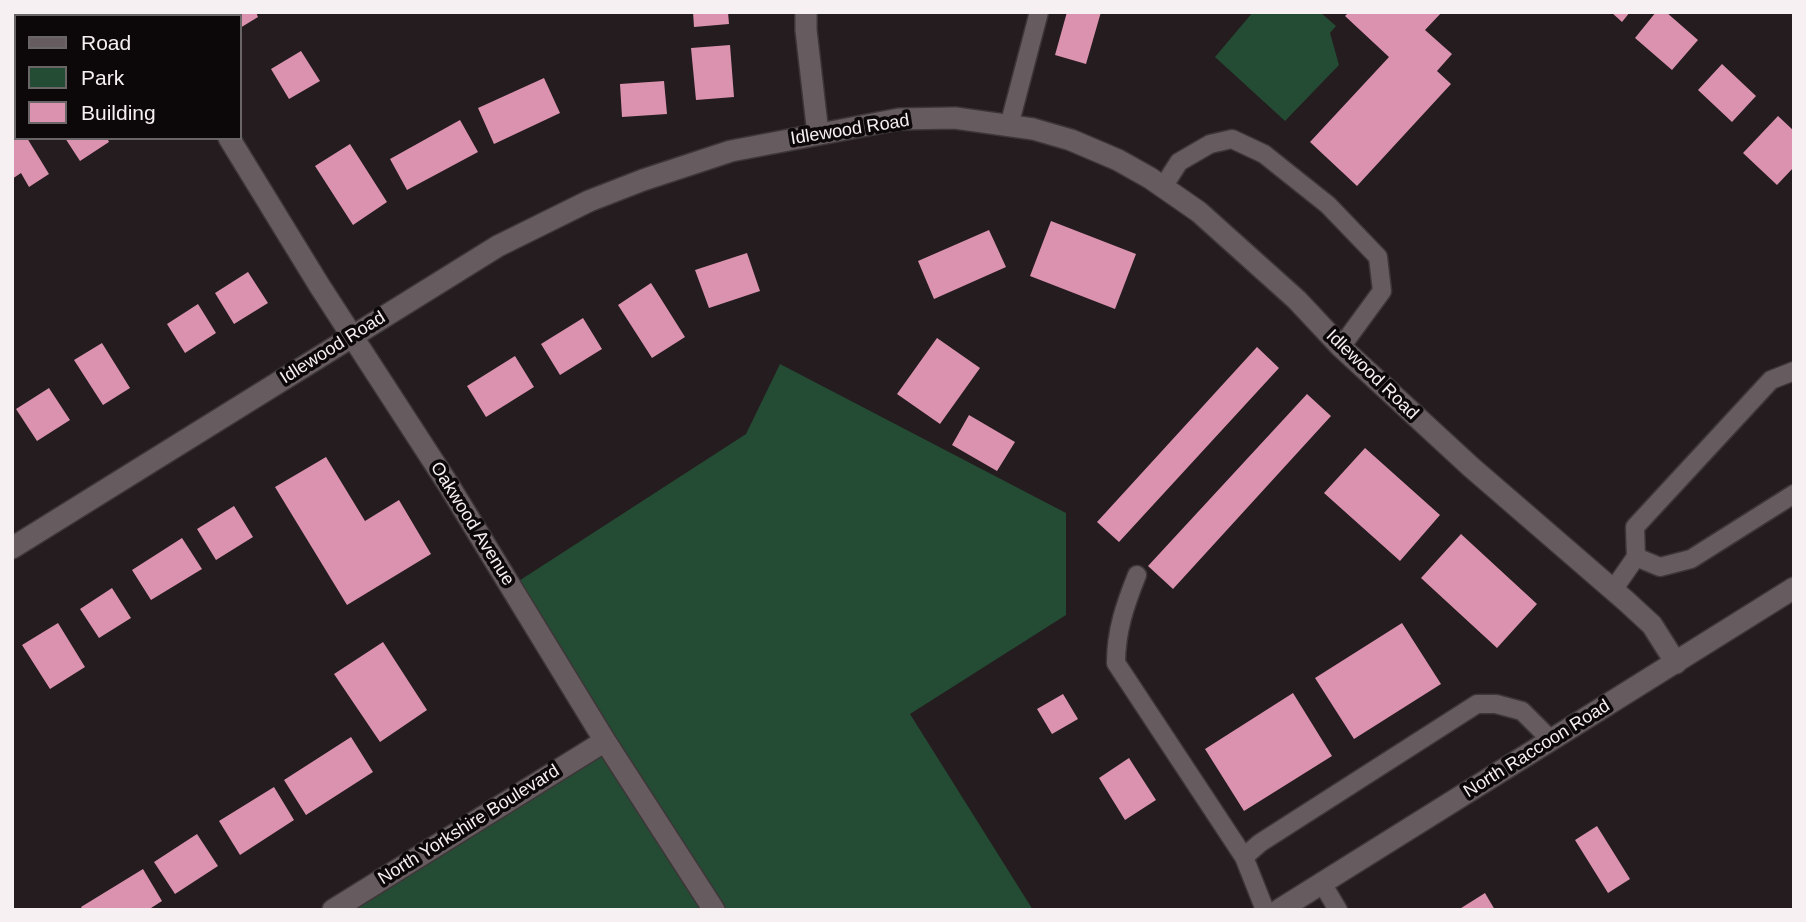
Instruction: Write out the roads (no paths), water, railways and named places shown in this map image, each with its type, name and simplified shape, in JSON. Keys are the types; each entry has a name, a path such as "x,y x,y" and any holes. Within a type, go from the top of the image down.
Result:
{"street":[{"path":"806,12 818,134"},
{"name":"Idlewood Road","path":"12,548 498,246 589,201 731,151 899,119 955,118 1033,129 1071,140 1118,160 1199,212 1297,300 1341,347 1471,467 1652,625 1676,663"},
{"name":"Oakwood Avenue","path":"230,140 448,484 605,741 714,910"},
{"name":"North Raccoon Road","path":"1279,910 1794,588"},
{"name":"North Yorkshire Boulevard","path":"333,910 605,741"}],"lane":[{"path":"1009,126 1039,12"},
{"path":"1163,187 1179,162 1210,144 1233,139 1264,154 1328,205 1378,257 1382,291 1341,347"},
{"path":"1613,590 1636,557 1635,527 1771,380 1794,371"},
{"path":"1636,557 1660,568 1691,559 1794,494"},
{"path":"1137,575 1116,638 1116,663 1244,857 1265,910"},
{"path":"1244,857 1260,843 1477,704 1496,704 1522,711 1551,740"},
{"path":"1322,883 1338,910"}]}
